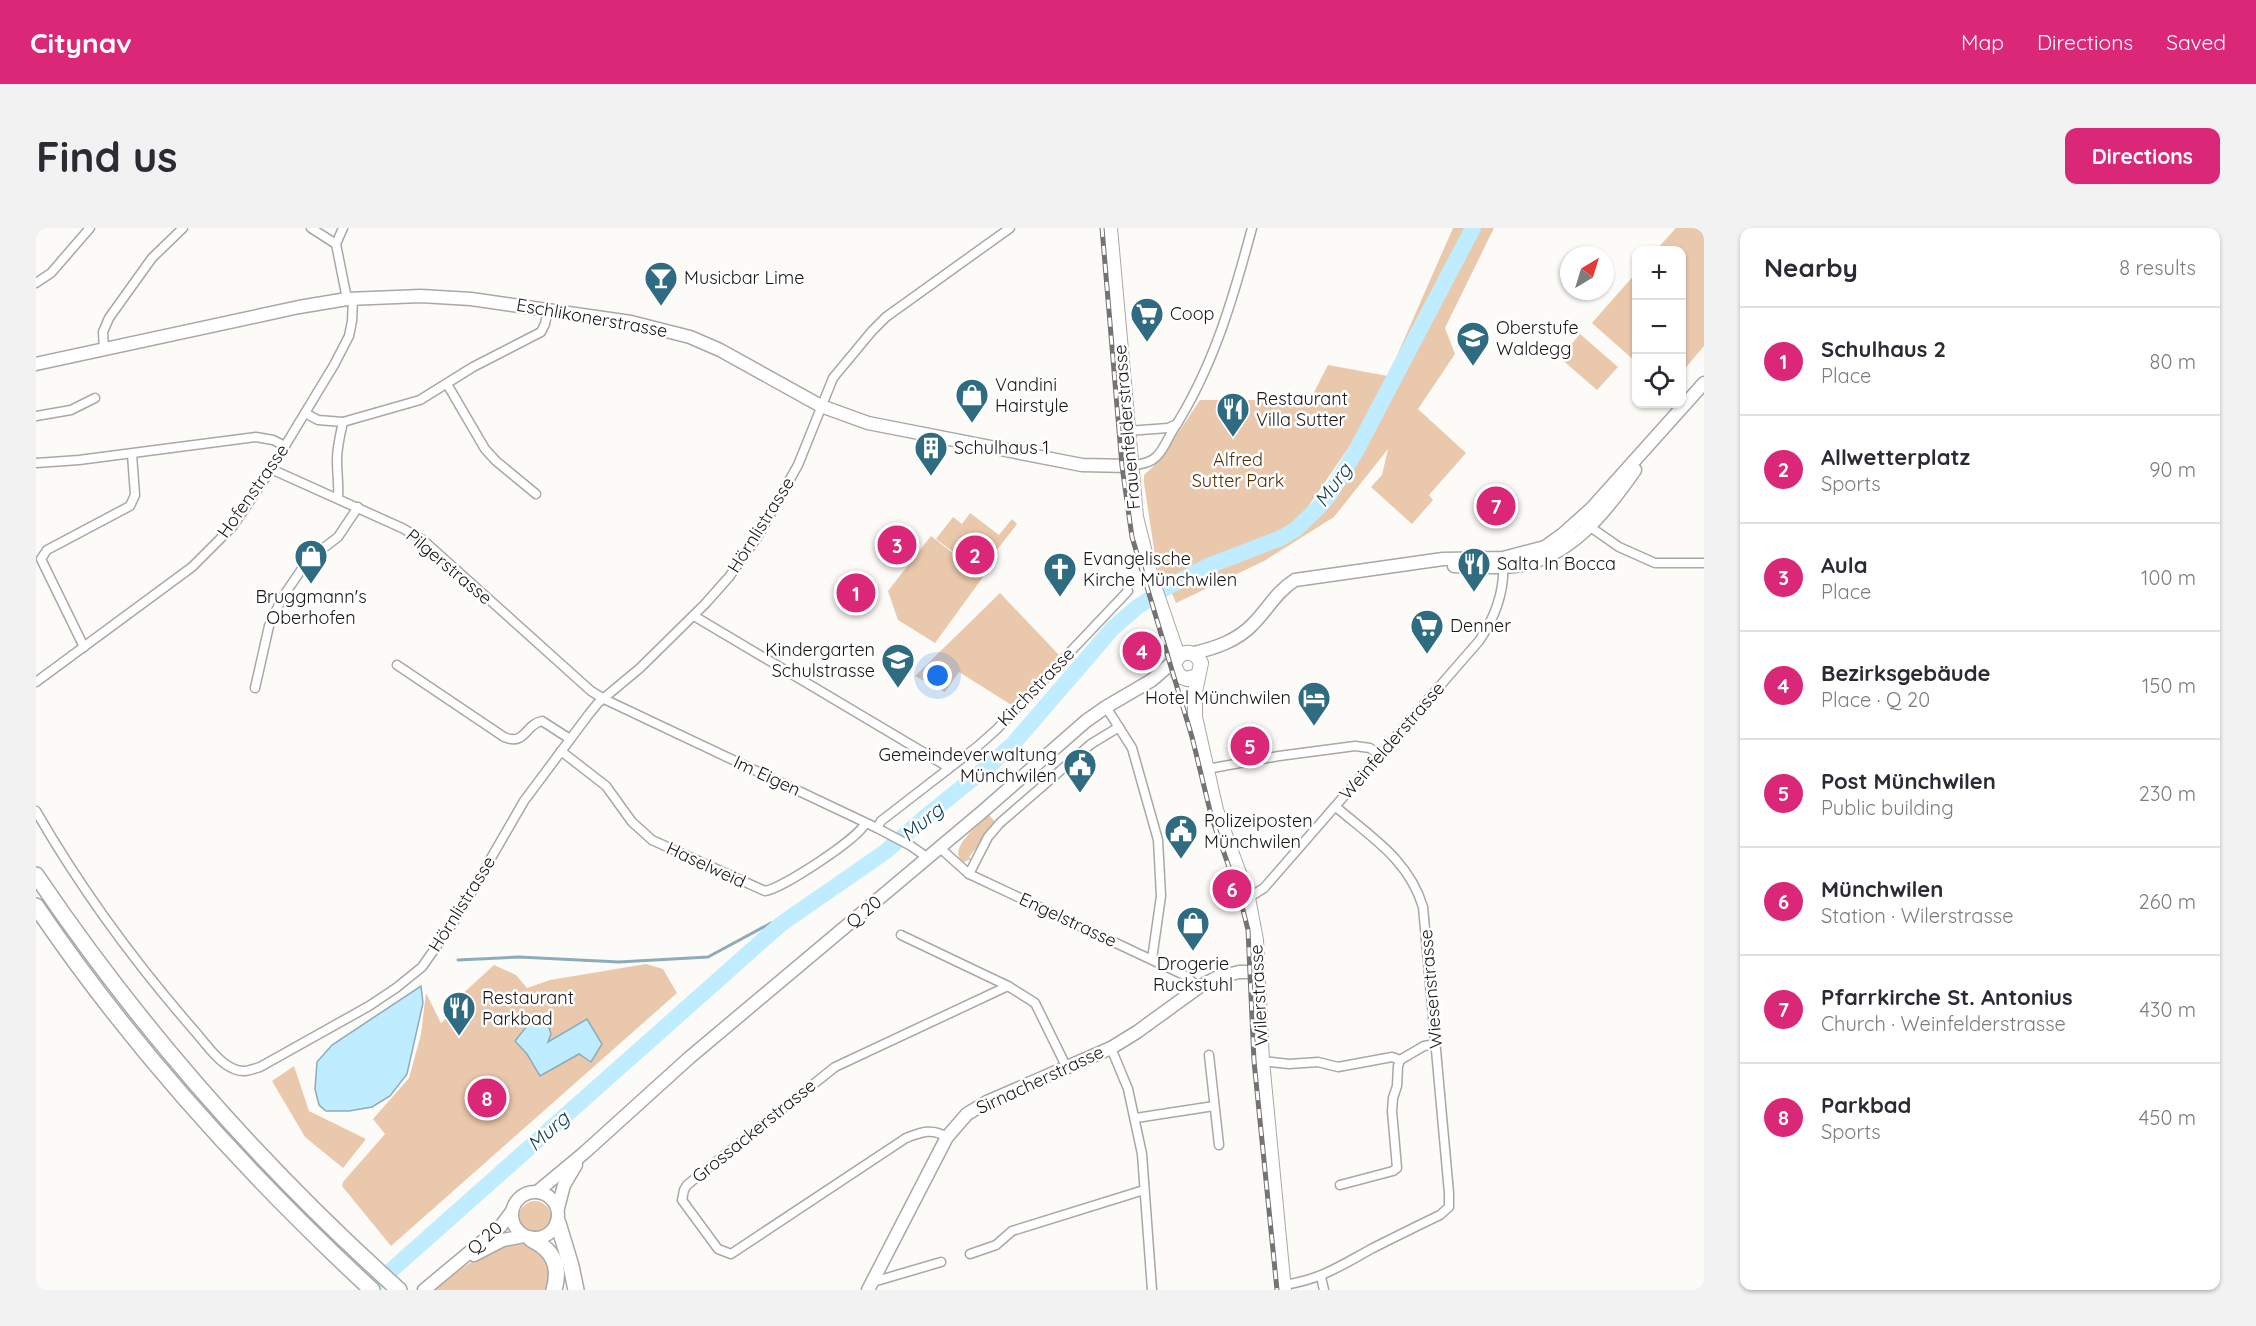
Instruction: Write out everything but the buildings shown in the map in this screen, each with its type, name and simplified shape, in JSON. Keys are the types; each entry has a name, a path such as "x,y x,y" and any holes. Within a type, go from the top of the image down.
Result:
{"highway":[{"path":"36,875 108,977 185,1073 268,1165 399,1290"},
{"path":"36,906 94,987 173,1086 247,1167 372,1290"},
{"path":"558,1215 576,1290"},
{"path":"527,1237 545,1248 554,1258 557,1272 554,1290"},
{"path":"370,1264 404,1290"}],"main road":[{"name":"Frauenfelderstrasse","path":"1110,228 1136,518 1150,577 1166,622 1184,655 1200,659 1190,674"},
{"name":"Eschlikonerstrasse","path":"36,364 299,307 350,299 421,296 471,298 631,322 690,337 720,350 821,406 868,423 1082,465 1130,466"},
{"path":"1219,646 1184,655 1174,669 1190,674 1219,646 1251,626 1275,596 1295,580 1429,562 1443,565 1504,562 1545,547 1585,523 1704,383"},
{"name":"Q 20","path":"424,1290 501,1226 522,1196 537,1192 584,1153 688,1058 940,848 1047,753 1106,707 1152,680 1184,655"},
{"name":"Q 20","path":"1152,680 1190,674"},
{"name":"Wilerstrasse","path":"1190,674 1194,708 1216,810 1248,898 1257,940 1262,1061 1284,1288"},
{"name":"Sirnacherstrasse","path":"871,1286 947,1137 961,1119 976,1108 1066,1066 1111,1048 1199,987 1222,976 1239,972 1258,972"},
{"name":"Q 20","path":"457,1264 503,1240 547,1236 558,1215 564,1185 584,1153"},
{"path":"537,1192 549,1196 558,1215"},
{"name":"Q 20","path":"512,1211 514,1225 527,1237"}],"street":[{"path":"36,283 51,273 90,228"},
{"path":"104,350 103,332 109,318 152,258 183,228"},
{"path":"311,228 336,244 344,228"},
{"name":"Hörnlistrasse","path":"36,811 79,883 128,950 162,994 225,1064 240,1071 260,1067 396,988 422,967 457,917 524,801 598,703 640,668 694,616 729,577 773,513 798,465 833,378 877,326 1010,228"},
{"path":"1130,466 1156,458 1202,382 1234,294 1252,228"},
{"name":"Hofenstrasse","path":"36,682 161,591 213,548 233,526 285,447 349,336 352,321 350,299 336,244"},
{"path":"305,413 318,420 343,422 420,400 472,367 541,332 548,309"},
{"path":"447,384 485,449 536,494"},
{"path":"36,416 71,410 95,398"},
{"path":"338,498 337,463 343,422"},
{"path":"1127,431 1168,428 1177,424"},
{"path":"36,463 132,454 256,437 273,440 285,447"},
{"path":"84,647 41,559 47,550 130,506 135,495 132,454"},
{"name":"Pilgerstrasse","path":"271,469 358,507 423,540 591,691 604,699"},
{"path":"255,688 269,626 282,598 308,560 338,537 358,507"},
{"path":"1585,523 1619,547 1655,563 1704,563"},
{"name":"Weinfelderstrasse","path":"1248,898 1264,888 1488,628 1500,601 1505,576 1504,562"},
{"name":"Kirchstrasse","path":"877,828 881,821 948,770 996,729 1128,591 1126,581"},
{"path":"694,616 943,764 948,770"},
{"path":"397,665 511,740 518,740 536,722 542,721 570,739"},
{"name":"Im Eigen","path":"604,699 877,828 928,858"},
{"path":"1106,707 1132,748 1158,840 1161,896 1152,959"},
{"path":"969,874 988,837 1000,823 1091,744 1119,727"},
{"path":"1207,769 1355,746 1370,748 1379,755"},
{"name":"Haselweid","path":"561,751 606,786 635,825 652,840 765,891 783,885 858,833 866,824"},
{"name":"Wiesenstrasse","path":"1321,1276 1440,1215 1449,1207 1423,907 1417,888 1398,860 1335,807"},
{"name":"Engelstrasse","path":"940,848 969,874 1152,959 1190,978 1199,987"},
{"path":"901,935 1008,986 1035,1003 1066,1066"},
{"name":"Grossackerstrasse","path":"947,1137 939,1132 927,1131 906,1138 739,1251 731,1254 718,1249 682,1200 687,1185 835,1067 1008,986"},
{"path":"1340,1185 1394,1171 1397,1168 1392,1104 1397,1086 1398,1066 1401,1060 1424,1046 1436,1044"},
{"path":"1111,1048 1128,1089 1136,1118 1142,1154 1152,1290"},
{"path":"1209,1055 1219,1145"},
{"path":"1262,1061 1289,1064 1318,1062 1338,1067 1392,1057 1401,1060"},
{"path":"1136,1118 1214,1106"},
{"path":"970,1254 996,1245 1012,1231 1144,1190"},
{"path":"871,1286 941,1262"},
{"path":"1284,1288 1321,1276 1324,1290"}],"green space":[{"name":"Alfred Sutter Park","path":"1453,228 1494,228 1445,328 1455,354 1418,409 1466,453 1429,495 1433,500 1412,524 1371,487 1382,475 1388,449 1334,517 1264,561 1176,603 1167,581 1298,524 1351,450 1371,409 1349,447 1297,523 1161,580 1156,562 1144,475 1160,460 1200,400 1310,400 1328,365 1388,376"},
{"path":"1676,228 1704,228 1704,346 1686,367 1686,246 1660,246"},
{"path":"1632,278 1632,358 1592,323"},
{"path":"1580,334 1618,367 1597,390 1560,358"},
{"path":"970,513 999,535 1012,519 1017,524 980,572 936,539 953,517 962,524"},
{"path":"931,536 983,577 935,643 898,620 888,591"},
{"path":"1000,593 1059,655 1013,706 959,672 945,692 915,676"},
{"path":"989,815 996,823 969,857 971,859 964,862 959,857 961,844"},
{"path":"646,964 663,969 677,993 391,1246 342,1186 385,1134 373,1119 409,1078 421,1034 426,993 441,1023 460,1004 457,999 494,965 516,975 527,988 550,980"},
{"path":"294,1066 309,1111 366,1139 343,1168 305,1137 272,1081"},
{"path":"535,1201 546,1206 551,1217 546,1228 535,1233 524,1228 519,1217 524,1206"},
{"path":"519,1242 534,1248 547,1260 551,1272 548,1290 433,1290 473,1261 494,1250"}],"water":[{"path":"421,986 423,1003 407,1074 390,1096 372,1107 349,1111 326,1111 319,1105 315,1089 317,1062 332,1045"},
{"path":"587,1019 602,1044 591,1062 579,1054 540,1076 527,1054 515,1041 530,1022 548,1025 551,1034 548,1042"}],"waterway":[{"name":"Murg","path":"369,1290 781,924 885,852 991,764 1013,744 1112,629 1136,608 1164,589 1208,566 1281,538 1296,529 1319,507 1330,494 1356,451 1473,228"},
{"path":"458,960 519,957 619,962 708,957 771,923 779,926"}],"railway":[{"path":"1102,228 1122,466 1132,537 1192,737 1212,819 1240,898 1248,930 1254,1061 1277,1290"}],"place":[{"name":"Musicbar Lime","path":"661,307"},
{"name":"Coop","path":"1147,343"},
{"name":"Oberstufe Waldegg","path":"1473,367"},
{"name":"Vandini Hairstyle","path":"972,424"},
{"name":"Restaurant Villa Sutter","path":"1233,438"},
{"name":"Schulhaus 1","path":"931,477"},
{"name":"Pfarrkirche St. Antonius","path":"1496,506"},
{"name":"Aula","path":"897,545"},
{"name":"Allwetterplatz","path":"975,555"},
{"name":"Bruggmann's Oberhofen","path":"311,585"},
{"name":"Schulhaus 2","path":"856,593"},
{"name":"Salta In Bocca","path":"1474,593"},
{"name":"Evangelische Kirche Münchwilen","path":"1060,598"},
{"name":"Bezirksgebäude","path":"1142,651"},
{"name":"Denner","path":"1427,655"},
{"name":"Kindergarten Schulstrasse","path":"898,689"},
{"name":"Hotel Münchwilen","path":"1314,727"},
{"name":"Post Münchwilen","path":"1250,746"},
{"name":"Gemeindeverwaltung Münchwilen","path":"1080,794"},
{"name":"Polizeiposten Münchwilen","path":"1181,860"},
{"name":"Münchwilen","path":"1232,889"},
{"name":"Drogerie Ruckstuhl","path":"1193,952"},
{"name":"Restaurant Parkbad","path":"459,1037"},
{"name":"Parkbad","path":"487,1098"}]}
